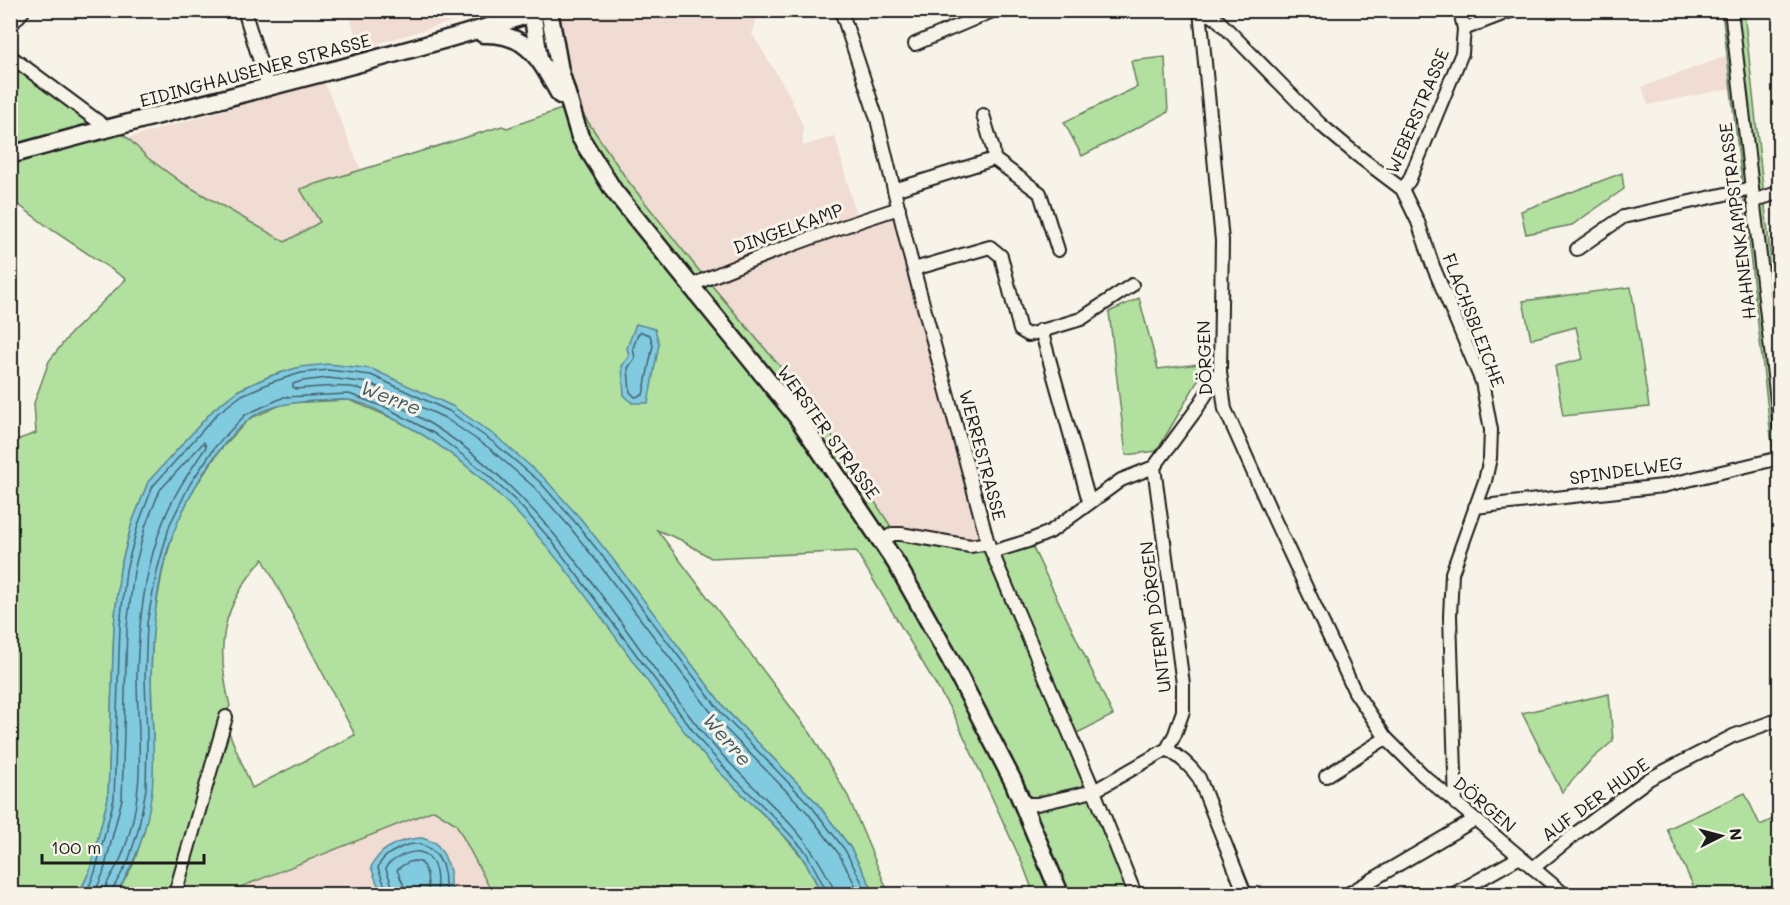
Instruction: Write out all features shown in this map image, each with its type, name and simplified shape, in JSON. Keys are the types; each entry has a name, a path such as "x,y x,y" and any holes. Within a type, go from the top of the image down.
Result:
{"main road":[{"name":"EIDINGHAUSENER STRASSE","path":"10,155 461,36 539,11"},
{"path":"539,11 539,59"},
{"name":"WERSTER STRASSE","path":"539,11 556,54 580,137 614,191 798,418 896,563 950,659 1024,804 1060,894"},
{"path":"461,36 493,34 512,37 522,42 539,59 573,116"}],"street":[{"path":"10,26 24,10"},
{"path":"244,10 268,87"},
{"name":"WERRESTRASSE","path":"841,10 877,119 914,269 990,547 1094,791 1135,894"},
{"path":"915,44 995,10"},
{"name":"FLACHSBLEICHE","path":"1201,10 1217,19 1320,124 1402,189 1418,222 1433,266 1482,382 1491,430 1488,466 1452,573 1450,616 1456,804"},
{"name":"DÖRGEN","path":"1201,10 1222,241 1220,372 1225,409 1355,692 1386,738 1424,776 1474,820 1564,894"},
{"name":"WEBERSTRASSE","path":"1402,189 1409,181 1462,53 1464,29 1460,10"},
{"path":"1464,29 1513,10"},
{"name":"HAHNENKAMPSTRASSE","path":"1731,10 1779,426"},
{"path":"10,56 100,130"},
{"path":"983,114 994,159 1040,193 1058,250"},
{"path":"894,190 994,159"},
{"path":"1577,249 1623,217 1752,194 1779,192"},
{"name":"DINGELKAMP","path":"690,286 732,267 801,241 899,208"},
{"path":"914,269 990,247 1001,256 1020,330 1028,335 1081,319 1132,285"},
{"path":"1041,330 1089,501"},
{"path":"881,541 893,534 901,534 970,546 990,547 1050,532 1120,480 1154,467 1196,410 1220,372"},
{"name":"SPINDELWEG","path":"1475,507 1663,486 1779,458"},
{"name":"UNTERM DÖRGEN","path":"1154,467 1183,684 1183,711 1167,749"},
{"path":"175,894 226,717"},
{"name":"AUF DER HUDE","path":"1533,868 1648,779 1733,735 1779,719"},
{"path":"1326,776 1386,738"},
{"path":"1024,804 1037,804 1094,791 1167,749 1193,768 1199,778 1245,894"},
{"path":"1348,894 1474,820"},
{"path":"1454,894 1520,856"}],"shaded area":[{"path":"349,10 490,10 490,11 358,49"},
{"path":"589,10 759,11 752,34 789,94 803,127 803,146 835,136 856,215 891,203 984,552 959,550 897,536 810,402 697,268 628,181 576,104 566,70 556,19"},
{"path":"1729,55 1732,88 1648,105 1642,87"},
{"path":"324,81 361,170 301,189 320,222 285,242 181,182 148,158 128,138"},
{"path":"434,810 456,823 493,894 455,894 450,885 450,871 377,883 383,894 223,894"}],"green space":[{"path":"1722,11 1744,11 1779,335 1779,506"},
{"path":"1165,57 1168,112 1082,156 1064,122 1137,87 1131,61"},
{"path":"10,64 128,138 148,158 181,182 285,242 320,222 300,189 502,126 507,128 576,104 628,181 697,268 810,402 897,536 959,550 984,552 988,558 1032,546 1113,715 1071,736 1135,894 1034,894 954,715 856,551 711,558 681,540 657,530 811,734 848,796 889,894 875,894 850,847 817,803 727,711 580,518 300,367 270,376 239,390 214,409 148,483 132,523 120,569 114,626 108,798 90,870 79,894 11,894 11,442 36,433 34,403 49,361 71,333 126,279 52,230 11,199"},
{"path":"1622,173 1624,189 1572,225 1526,234 1521,211"},
{"path":"1631,287 1649,407 1563,416 1555,366 1583,359 1576,327 1531,339 1523,301"},
{"path":"1139,298 1158,369 1208,363 1157,451 1126,455 1109,312"},
{"path":"349,400 391,418 431,439 471,469 509,503 575,581 697,747 788,840 809,869 822,894 493,894 456,824 434,810 223,894 116,894 133,865 144,832 152,789 153,624 162,573 175,526 195,487 220,450 249,419 285,403","holes":["263,559 355,735 252,788 223,718 230,706 225,684 223,645 230,611 238,594"]},
{"path":"1609,694 1613,741 1590,761 1562,792 1522,713"},
{"path":"1745,793 1760,825 1773,819 1779,894 1697,894 1667,829"}],"water":[{"path":"636,324 655,329 659,344 648,403 632,403 624,395 622,366 629,356 627,348"},
{"name":"Werre","path":"328,364 372,369 452,406 497,437 544,478 612,558 727,711 817,803 850,847 875,894 822,894 800,854 788,839 707,760 564,568 529,526 491,487 449,452 402,423 362,403 340,400 288,404 270,408 254,416 236,431 215,455 190,496 170,541 160,579 154,620 151,660 153,776 144,832 130,869 116,894 79,894 90,870 108,798 114,626 120,569 132,523 148,482 214,409 239,390 270,376 300,367"},
{"path":"422,838 436,843 444,855 450,871 450,885 455,894 383,894 371,867 375,860 392,845"}]}
